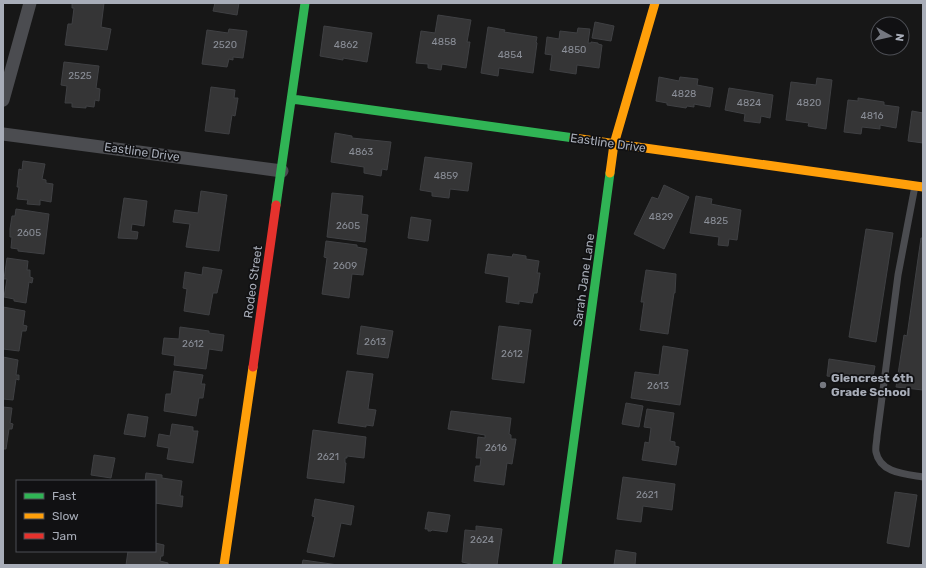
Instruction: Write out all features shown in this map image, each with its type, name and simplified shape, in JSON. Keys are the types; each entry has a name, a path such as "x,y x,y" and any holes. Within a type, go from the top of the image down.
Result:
{"street":[{"path":"3,100 30,3"},
{"name":"Rodeo Street","path":"224,565 305,3"},
{"name":"Sarah Jane Lane","path":"557,565 614,144 655,3"},
{"name":"Eastline Drive","path":"292,99 919,187"},
{"name":"Eastline Drive","path":"3,134 282,170"}],"lane":[{"path":"919,187 898,275 876,452 880,462 887,469 903,474 923,477"}],"building":[{"path":"72,3 104,3 101,27 111,29 107,50 65,45 68,24 72,24 74,8 72,8"},
{"path":"215,3 239,3 237,15 213,11"},
{"path":"438,15 471,20 467,42 470,42 466,68 442,64 441,70 428,68 428,64 416,63 421,31 435,33"},
{"path":"595,22 614,26 611,41 592,38"},
{"path":"324,26 372,33 367,62 320,56"},
{"path":"488,27 505,30 504,32 537,37 533,73 499,68 498,76 481,73"},
{"path":"578,28 590,29 588,43 598,43 602,45 599,68 577,65 576,74 550,70 552,55 545,54 547,37 559,39 560,31 577,33"},
{"path":"229,29 247,31 243,58 233,57 233,60 229,59 227,67 202,64 207,30 228,33"},
{"path":"64,62 99,66 96,88 100,89 99,101 95,100 94,107 72,107 72,103 65,103 67,86 61,85"},
{"path":"659,77 679,81 680,77 698,79 697,85 713,88 710,107 694,104 694,107 687,106 686,108 667,105 667,103 656,101"},
{"path":"817,78 832,80 826,129 808,126 809,123 786,120 791,82 816,85"},
{"path":"211,87 235,90 234,98 238,98 235,116 232,115 229,134 205,131"},
{"path":"729,88 773,95 770,118 761,116 760,123 744,121 745,114 725,110"},
{"path":"858,98 884,102 884,105 899,107 896,128 880,125 880,129 862,127 861,134 844,132 848,100 858,101"},
{"path":"912,111 923,113 923,143 908,141"},
{"path":"335,133 352,136 352,138 391,142 387,170 382,169 381,176 364,173 364,167 331,162"},
{"path":"425,157 472,163 468,191 450,189 449,198 432,196 432,192 420,190"},
{"path":"23,161 45,164 42,179 46,180 46,183 53,184 51,202 40,200 40,205 27,204 28,200 17,199 19,169 22,170"},
{"path":"664,185 689,197 664,249 634,234 652,197 658,199"},
{"path":"201,191 227,195 219,251 186,247 190,224 173,222 175,210 198,213"},
{"path":"332,193 363,196 361,214 368,215 365,242 327,237"},
{"path":"696,196 712,199 711,204 741,210 737,240 729,239 728,246 718,245 719,237 690,233"},
{"path":"124,198 147,201 144,226 132,224 131,231 138,232 137,239 118,238"},
{"path":"16,209 49,214 44,254 18,251 18,249 11,248 12,237 10,237 10,229 12,216 15,216"},
{"path":"411,217 431,220 428,241 408,238"},
{"path":"866,229 893,233 876,342 849,337"},
{"path":"921,238 923,238 923,390 896,387 904,335 907,336"},
{"path":"326,241 357,245 357,247 367,249 363,275 352,274 349,298 322,294 327,258 324,257"},
{"path":"488,254 512,257 513,254 526,256 526,259 539,261 537,273 540,273 537,293 534,293 532,303 519,301 519,304 506,302 509,277 485,273"},
{"path":"7,258 28,261 27,270 30,270 30,277 33,278 32,283 29,282 26,303 14,301 14,299 4,297 7,279 4,279"},
{"path":"203,267 222,270 217,293 213,293 209,315 184,311 187,289 183,288 185,272 202,275"},
{"path":"646,270 676,274 675,293 668,334 640,330 644,302 641,302"},
{"path":"3,307 25,311 23,325 27,326 26,331 22,331 19,351 3,349"},
{"path":"361,326 393,331 388,358 357,354"},
{"path":"499,326 531,330 524,383 492,379"},
{"path":"180,327 209,331 209,333 224,335 222,351 209,349 206,369 174,365 175,356 162,354 164,338 179,339"},
{"path":"663,346 688,350 680,405 631,398 635,372 659,375"},
{"path":"3,357 18,360 16,375 19,375 19,380 16,379 13,400 3,399"},
{"path":"829,359 875,366 872,382 827,376"},
{"path":"174,371 203,375 201,384 205,384 203,398 199,398 196,416 164,411 166,394 171,394"},
{"path":"347,371 373,374 368,409 376,410 373,426 366,425 366,427 338,423"},
{"path":"626,403 643,406 639,427 622,424"},
{"path":"3,407 12,408 10,423 13,424 12,429 9,429 6,449 3,449"},
{"path":"647,409 674,413 670,441 675,442 675,446 679,447 676,465 642,460 645,442 649,443 651,428 644,427"},
{"path":"451,411 511,418 509,434 511,435 511,439 516,439 512,464 507,463 504,485 474,481 476,466 480,466 481,458 476,458 478,437 485,438 485,435 448,429"},
{"path":"128,414 148,417 145,437 124,434"},
{"path":"172,424 193,427 193,431 198,431 193,463 167,459 169,448 157,446 159,434 170,436"},
{"path":"313,430 366,437 364,458 347,456 347,458 345,458 344,483 307,478"},
{"path":"94,455 115,458 111,478 91,475"},
{"path":"146,473 162,475 162,478 182,481 180,496 183,496 182,507 156,503 156,480 145,480"},
{"path":"623,477 675,484 672,510 643,506 641,522 617,519"},
{"path":"895,492 917,495 909,547 887,543"},
{"path":"315,499 354,506 351,525 341,523 334,557 307,552 315,517 312,516"},
{"path":"428,512 450,515 447,532 432,530 428,531 428,529 425,529"},
{"path":"476,526 502,529 497,565 471,565 462,562 465,530 476,531"},
{"path":"156,543 164,545 163,556 161,556 160,561 168,563 168,565 126,565 128,552 156,552"},
{"path":"616,550 636,553 635,565 614,565"},
{"path":"303,560 338,565 302,565"}],"traffic: fast":[{"path":"276,205 305,3"},
{"path":"292,99 574,138"},
{"path":"557,565 610,173"}],"traffic: slow":[{"path":"610,173 614,144 655,3"},
{"path":"574,138 923,187"},
{"path":"224,565 253,367"}],"traffic: jam":[{"path":"253,367 276,205"}],"place":[{"name":"Glencrest 6th Grade School","path":"823,385"}]}
